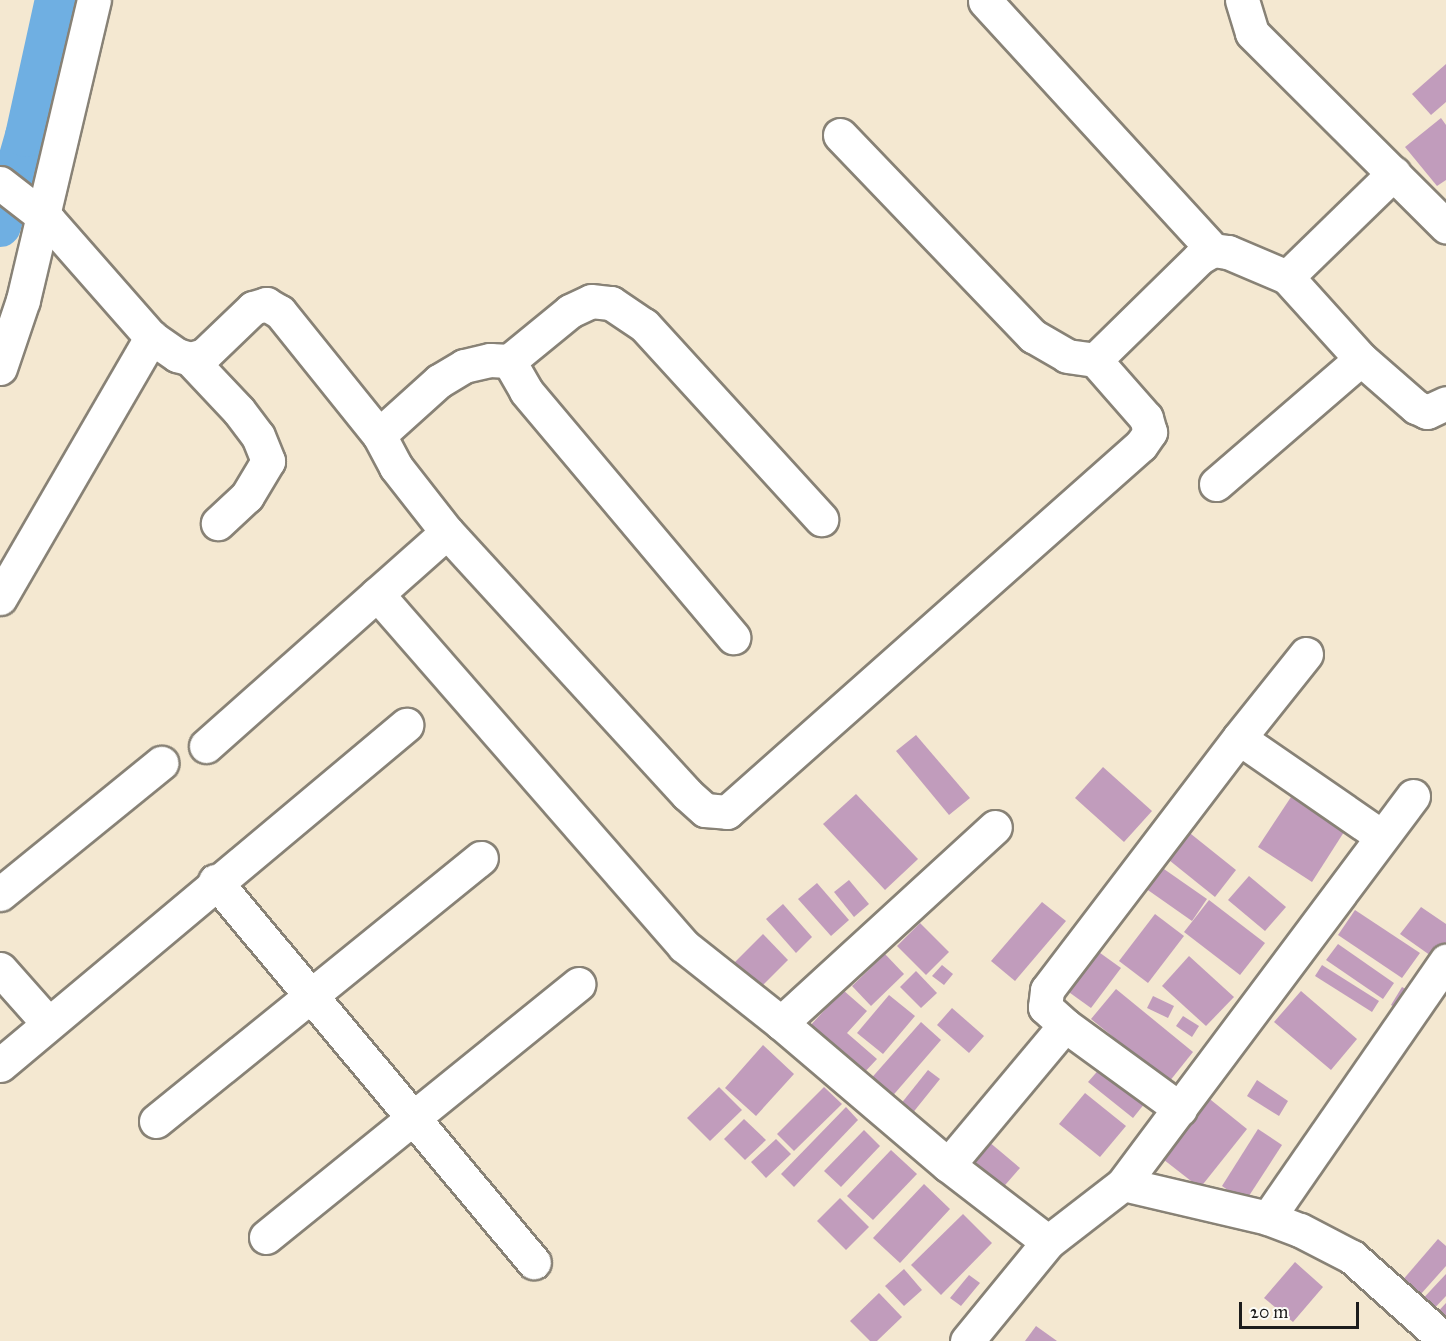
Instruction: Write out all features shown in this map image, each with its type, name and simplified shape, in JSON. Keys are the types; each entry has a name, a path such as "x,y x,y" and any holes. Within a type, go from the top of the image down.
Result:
{"street":[{"path":"0,368 23,300 37,215 94,0"},
{"path":"1242,0 1252,33 1446,226"},
{"path":"985,2 1214,250"},
{"path":"190,359 204,356 242,318 266,304 280,312 379,435 396,467 447,532 687,794 705,810 727,812 1141,445 1150,432 1146,418 1095,360 1067,356 1033,336 840,135"},
{"path":"1287,278 1394,173"},
{"path":"0,183 37,215 49,221 151,337 190,359 239,411 258,436 268,461 247,496 218,523"},
{"path":"1095,360 1199,258 1214,250 1228,252 1287,278 1361,359 1416,407 1427,412 1446,403"},
{"path":"379,435 439,381 464,366 490,360 509,361 570,311 591,301 611,303 644,326 821,519"},
{"path":"0,598 151,337"},
{"path":"1216,484 1361,359"},
{"path":"509,361 526,391 733,637"},
{"path":"206,746 447,532"},
{"path":"377,594 684,946 781,1023 948,1165 1048,1242"},
{"path":"1180,1109 1065,1025 1045,1007 1047,990 1306,654"},
{"path":"0,1065 47,1022 215,881 406,725"},
{"path":"1239,738 1382,836"},
{"path":"0,894 160,763"},
{"path":"967,1341 1048,1242 1123,1184 1413,795"},
{"path":"781,1023 995,826"},
{"path":"156,1121 481,858"},
{"path":"215,881 534,1262"},
{"path":"1268,1218 1446,961"},
{"path":"0,969 47,1022"},
{"path":"266,1237 411,1117 578,984"},
{"path":"948,1165 1065,1025"},
{"path":"1123,1184 1268,1218 1352,1257 1446,1341"}],"building":[{"path":"1446,64 1446,102 1431,115 1412,94"},
{"path":"1441,118 1446,125 1446,180 1437,186 1405,147"},
{"path":"916,735 970,798 949,815 896,751"},
{"path":"1103,767 1152,811 1124,842 1075,798"},
{"path":"856,794 918,859 885,890 823,824"},
{"path":"1291,797 1344,832 1312,882 1258,847"},
{"path":"1181,826 1236,870 1215,897 1159,852"},
{"path":"1151,860 1207,899 1192,921 1135,881"},
{"path":"1249,876 1286,907 1265,931 1228,900"},
{"path":"849,880 869,904 854,917 834,892"},
{"path":"817,883 849,920 831,936 798,899"},
{"path":"1209,900 1265,943 1240,975 1184,932"},
{"path":"1042,902 1066,921 1015,981 991,961"},
{"path":"783,904 812,937 796,953 766,919"},
{"path":"1421,907 1446,924 1446,942 1434,958 1400,934"},
{"path":"1355,910 1420,953 1402,978 1338,935"},
{"path":"1155,914 1184,936 1148,983 1119,961"},
{"path":"920,923 949,952 926,975 897,946"},
{"path":"763,934 788,960 757,991 732,965"},
{"path":"1338,944 1394,983 1383,999 1326,960"},
{"path":"1089,945 1121,968 1091,1008 1059,985"},
{"path":"885,954 904,974 871,1006 852,986"},
{"path":"1189,956 1234,997 1206,1026 1162,986"},
{"path":"942,965 953,974 944,985 932,976"},
{"path":"1322,965 1379,1001 1372,1012 1315,976"},
{"path":"916,971 937,993 921,1008 900,987"},
{"path":"1402,987 1413,993 1402,1011 1391,1005"},
{"path":"1116,989 1193,1052 1169,1082 1091,1019"},
{"path":"843,990 867,1011 847,1033 877,1059 861,1076 809,1027"},
{"path":"1301,991 1357,1039 1331,1070 1274,1022"},
{"path":"889,995 915,1016 883,1054 857,1033"},
{"path":"1153,996 1174,1006 1168,1018 1147,1008"},
{"path":"952,1008 984,1036 969,1053 937,1025"},
{"path":"1183,1016 1199,1026 1192,1037 1176,1026"},
{"path":"921,1022 941,1040 889,1100 868,1082"},
{"path":"763,1045 794,1074 756,1116 725,1088"},
{"path":"1102,1066 1145,1103 1133,1118 1088,1082"},
{"path":"928,1070 940,1079 907,1120 896,1110"},
{"path":"1257,1080 1288,1101 1279,1116 1247,1096"},
{"path":"719,1087 742,1110 710,1141 687,1118"},
{"path":"824,1087 842,1104 794,1151 777,1134"},
{"path":"1085,1093 1126,1126 1100,1157 1059,1124"},
{"path":"1206,1096 1247,1129 1200,1188 1159,1156"},
{"path":"846,1107 858,1120 794,1187 781,1174"},
{"path":"744,1119 766,1140 745,1160 724,1139"},
{"path":"1258,1129 1282,1145 1245,1202 1222,1186"},
{"path":"864,1130 880,1146 841,1187 824,1171"},
{"path":"982,1136 1020,1168 999,1192 961,1161"},
{"path":"776,1139 791,1154 766,1178 751,1162"},
{"path":"891,1150 917,1174 873,1220 847,1196"},
{"path":"924,1184 950,1209 900,1263 873,1238"},
{"path":"840,1198 869,1227 846,1250 817,1221"},
{"path":"963,1214 992,1243 941,1295 911,1265"},
{"path":"1438,1239 1446,1246 1446,1266 1412,1304 1395,1289"},
{"path":"1295,1262 1323,1287 1293,1322 1264,1298"},
{"path":"904,1269 922,1290 904,1306 885,1286"},
{"path":"1446,1274 1446,1296 1428,1315 1417,1305"},
{"path":"969,1275 980,1283 961,1306 950,1298"},
{"path":"879,1293 902,1317 877,1341 870,1341 850,1321"},
{"path":"1446,1303 1446,1331 1432,1318"},
{"path":"1036,1326 1057,1341 1025,1341"}],"waterway":[{"path":"0,226 26,136 56,0"}]}
